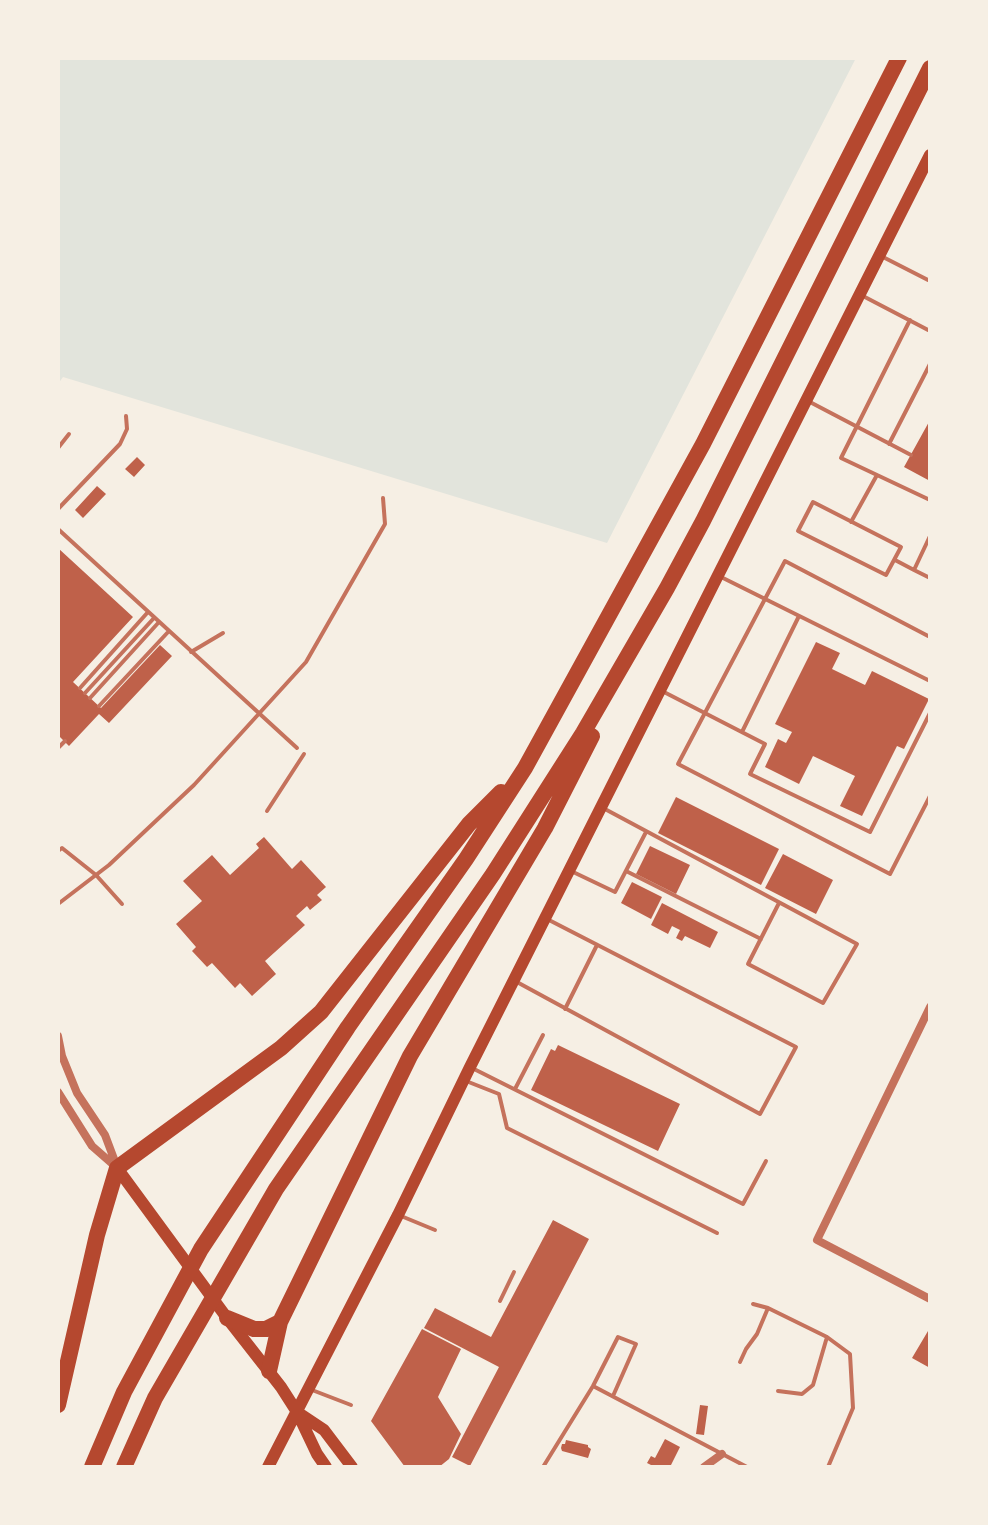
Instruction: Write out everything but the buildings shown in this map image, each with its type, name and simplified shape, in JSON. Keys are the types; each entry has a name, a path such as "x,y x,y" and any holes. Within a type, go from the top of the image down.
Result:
{"highway":[{"path":"92,1467 124,1392 201,1249 525,768 703,444 899,58"},
{"path":"269,1371 280,1322 410,1056 545,828 930,68"},
{"path":"124,1467 155,1398 276,1189 493,874 583,733 667,588"},
{"path":"58,1405 97,1235 117,1168 281,1048 321,1012 469,824 525,768"},
{"path":"227,1318 254,1329 266,1329 280,1322"}],"main road":[{"path":"268,1467 398,1215 463,1080 930,155"},
{"path":"117,1168 269,1371 297,1412 326,1467"},
{"path":"297,1412 324,1430 352,1467"}],"street":[{"path":"930,1007 817,1240 930,1299"},
{"path":"58,1036 62,1056 77,1093 105,1135 117,1168"},
{"path":"58,1092 92,1146 117,1168"},
{"path":"704,1467 722,1454"}],"lane":[{"path":"879,255 928,280"},
{"path":"859,294 930,331"},
{"path":"910,320 841,458 930,500"},
{"path":"889,444 930,364"},
{"path":"806,400 911,455"},
{"path":"58,509 120,444 127,429 126,416"},
{"path":"58,448 69,434"},
{"path":"851,522 877,474"},
{"path":"58,904 109,865 194,785 306,662 385,524 383,498"},
{"path":"813,502 901,547 895,560 886,575 798,531 813,502"},
{"path":"58,529 297,748"},
{"path":"914,570 930,536"},
{"path":"895,560 930,578"},
{"path":"930,637 785,561 678,764 890,874 930,796"},
{"path":"718,575 930,681"},
{"path":"80,688 148,612"},
{"path":"742,732 799,616"},
{"path":"85,693 154,617"},
{"path":"90,698 159,622"},
{"path":"99,706 169,631"},
{"path":"191,652 223,633"},
{"path":"660,690 765,744 750,774 870,832 930,713"},
{"path":"58,748 65,741"},
{"path":"267,811 304,754"},
{"path":"601,807 857,944 823,1003 748,964 779,903"},
{"path":"569,870 615,892 646,831"},
{"path":"58,851 62,848 96,875 122,904"},
{"path":"626,871 761,939"},
{"path":"514,981 760,1114 796,1047 545,918"},
{"path":"565,1009 597,945"},
{"path":"515,1089 543,1035"},
{"path":"470,1067 743,1204 766,1161"},
{"path":"463,1080 499,1094 507,1128 717,1233"},
{"path":"398,1215 435,1230"},
{"path":"500,1301 514,1272"},
{"path":"753,1304 768,1308 827,1337 850,1354 853,1408 828,1467"},
{"path":"740,1362 768,1308"},
{"path":"543,1467 593,1386 618,1337 636,1344 613,1396"},
{"path":"778,1391 802,1394 813,1385 827,1337"},
{"path":"593,1386 747,1467"},
{"path":"310,1389 351,1405"}],"shaded area":[{"path":"58,58 856,58 607,543 63,377 58,384"}]}
